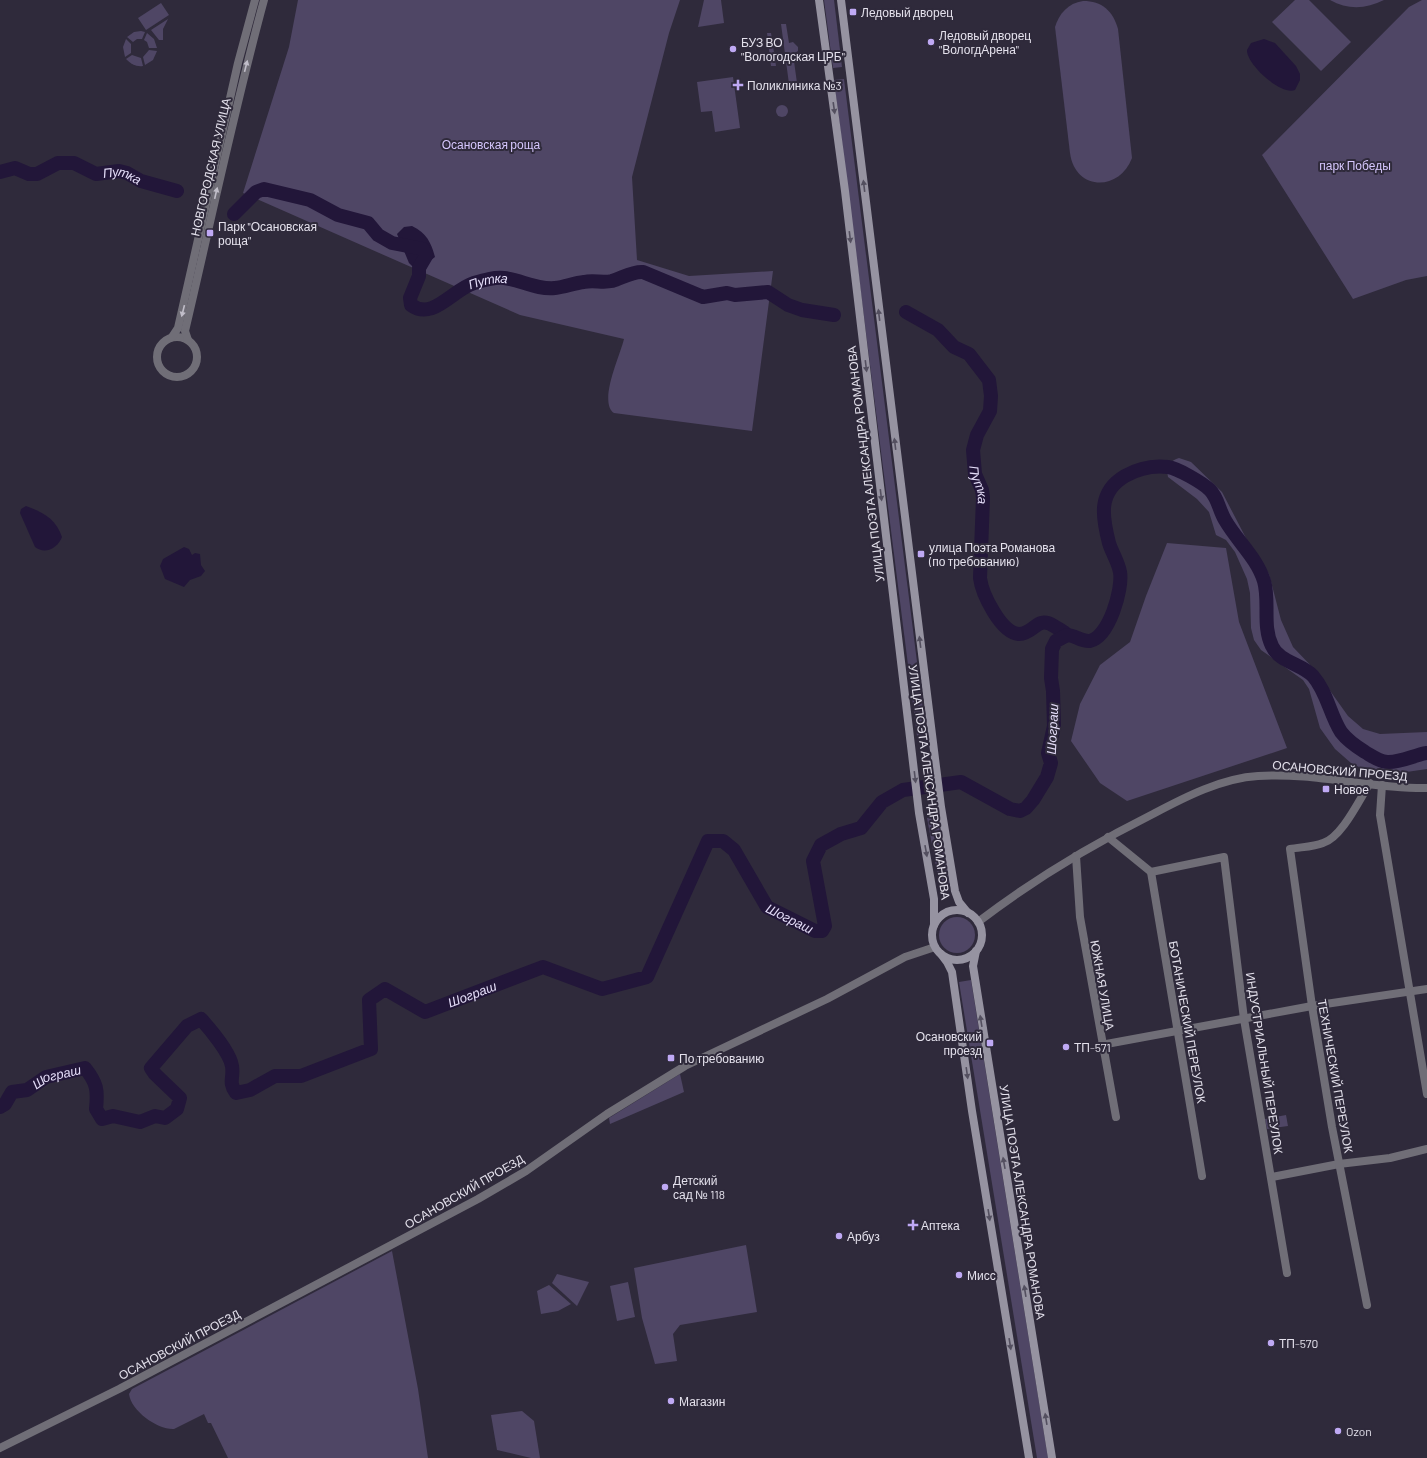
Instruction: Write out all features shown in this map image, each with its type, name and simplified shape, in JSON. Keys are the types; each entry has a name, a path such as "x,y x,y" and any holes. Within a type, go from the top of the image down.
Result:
{"main road":[{"name":"УЛИЦА ПОЭТА АЛЕКСАНДРА РОМАНОВА","path":"819,0 845,191 919,813 934,899 934,925"},
{"name":"УЛИЦА ПОЭТА АЛЕКСАНДРА РОМАНОВА","path":"841,0 941,807 955,891 959,902 968,913"},
{"path":"941,954 951,959 961,960 971,956 976,951 982,936 978,922 968,913 954,910 946,912 934,925 932,938 935,947 947,962 952,972 972,1111 1029,1458"},
{"name":"УЛИЦА ПОЭТА АЛЕКСАНДРА РОМАНОВА","path":"976,951 973,961 974,974 1052,1458"}],"street":[{"name":"НОВГОРОДСКАЯ УЛИЦА","path":"172,337 178,328 238,63 255,0"},
{"name":"НОВГОРОДСКАЯ УЛИЦА","path":"188,340 185,331 208,228 246,65 264,0"},
{"path":"172,337 180,337 188,340 196,350 197,359 195,366 184,376 171,377 160,370 156,358 160,345 172,337"},
{"name":"ОСАНОВСКИЙ ПРОЕЗД","path":"978,922 1014,894 1108,837 1174,803 1217,785 1256,776 1296,776 1407,788 1427,788"},
{"name":"ТЕХНИЧЕСКИЙ ПЕРЕУЛОК","path":"1367,1305 1339,1164 1312,1006 1290,849 1324,843 1333,837 1342,828 1370,783"},
{"path":"1382,785 1380,815 1411,991 1427,1094"},
{"path":"1108,837 1150,872"},
{"name":"ЮЖНАЯ УЛИЦА","path":"1076,856 1080,917 1101,1045 1116,1117"},
{"name":"ИНДУСТРИАЛЬНЫЙ ПЕРЕУЛОК","path":"1150,872 1224,857 1244,1019 1272,1177 1287,1273"},
{"name":"БОТАНИЧЕСКИЙ ПЕРЕУЛОК","path":"1150,872 1202,1176"},
{"name":"ОСАНОВСКИЙ ПРОЕЗД","path":"0,1448 119,1390 478,1200 526,1171 607,1114 685,1066 827,999 905,957 935,947"},
{"path":"1101,1045 1312,1006 1427,989"},
{"path":"1272,1177 1339,1164 1390,1158 1427,1149"}],"green space":[{"name":"Осановская роща","path":"298,0 680,0 669,33 632,177 637,260 689,276 773,271 752,431 614,413 610,407 608,399 609,389 624,339 520,315 243,193 289,47"},
{"path":"704,0 721,0 724,23 698,27"},
{"path":"824,0 834,0 842,67 833,68"},
{"path":"1295,0 1309,0 1351,42 1321,71 1272,22"},
{"path":"1330,0 1384,0 1364,7 1350,7"},
{"name":"парк Победы","path":"1422,0 1427,0 1427,276 1406,280 1353,299 1262,155 1409,7"},
{"path":"1083,1 1090,1 1106,8 1113,17 1118,29 1132,158 1126,169 1118,177 1108,181 1098,182 1088,180 1080,175 1074,166 1070,153 1055,27 1065,10 1073,4"},
{"path":"161,3 169,15 146,30 138,18"},
{"path":"168,19 163,29 163,40 159,40 151,30"},
{"path":"781,24 786,24 789,43 793,42 798,47 798,51 793,54 797,83 789,84"},
{"path":"134,32 145,32 142,39 137,39 133,42 127,37"},
{"path":"147,33 154,39 157,48 149,48 147,42 144,40"},
{"path":"767,33 771,33 776,66 771,66"},
{"path":"126,39 131,44 131,53 125,57 123,47"},
{"path":"149,50 157,51 153,60 145,65 143,57"},
{"path":"132,55 141,58 143,66 134,65 126,59"},
{"path":"733,77 740,128 715,132 712,111 701,112 697,82"},
{"path":"844,79 926,734 917,736 834,80"},
{"path":"780,105 784,105 788,111 784,117 780,117 776,113 776,109"},
{"path":"1179,458 1191,462 1222,492 1247,540 1269,574 1281,620 1293,647 1316,671 1348,716 1363,729 1380,734 1427,732 1427,769 1386,775 1369,772 1351,763 1335,749 1320,728 1309,689 1303,680 1261,650 1254,640 1251,628 1250,593 1247,579 1235,552 1226,540 1216,535 1209,512 1197,499 1168,477 1167,470 1169,465"},
{"path":"1167,543 1226,548 1239,622 1287,748 1127,801 1100,783 1071,741 1080,704 1100,665 1130,642"},
{"path":"937,816 950,886 940,888 927,818"},
{"path":"961,917 970,922 974,928 974,942 970,948 961,953 953,953 944,948 940,942 939,931 944,922 950,918"},
{"path":"971,980 1048,1458 1037,1458 959,982"},
{"path":"680,1074 684,1092 610,1124 609,1118"},
{"path":"1286,1115 1288,1126 1267,1129 1265,1119"},
{"path":"746,1245 757,1312 680,1325 673,1334 677,1361 655,1364 642,1318 634,1268"},
{"path":"392,1251 418,1389 428,1458 228,1458 211,1423 208,1423 204,1414 174,1429 153,1423 135,1407 129,1394 132,1389"},
{"path":"557,1274 589,1282 577,1306 552,1283"},
{"path":"628,1282 635,1317 617,1321 610,1286"},
{"path":"549,1285 571,1304 558,1311 541,1314 537,1291"},
{"path":"522,1411 534,1421 540,1458 531,1458 497,1450 491,1415"}],"shaded area":[{"path":"1264,39 1275,43 1296,66 1300,74 1300,80 1295,90 1289,91 1273,84 1265,78 1252,63 1248,56 1247,50 1251,43"},
{"path":"412,226 425,235 428,239 435,257 422,267 414,268 409,263 397,234 404,227"},
{"path":"26,506 48,517 56,525 62,537 58,544 51,549 43,550 35,547 20,513 21,509"},
{"path":"184,547 189,549 192,555 195,553 200,554 201,565 205,571 201,576 190,580 184,587 165,579 160,566 163,559"}],"waterway":[{"name":"Путка","path":"0,172 15,168 29,174 37,174 58,163 74,163 96,174 119,171 127,173 141,181 177,191"},
{"name":"Путка","path":"234,214 256,192 264,189 310,200 338,215 368,223 378,235 392,243 423,249 426,256 419,268 419,276 410,298 411,305 419,309 435,307 466,287 474,283 493,278 510,279 542,288 555,288 587,281 612,281 631,274 643,272 703,297 727,293 735,295 768,292 788,305 802,310 834,315"},
{"name":"Путка","path":"906,312 938,330 954,347 969,354 989,380 991,396 990,411 977,435 973,450 975,474 982,490 983,498 980,578 988,602 999,620 1012,632 1019,634 1024,633 1039,624 1048,623 1063,631 1067,635"},
{"name":"Шограш","path":"0,1107 5,1104 12,1092 27,1090 46,1077 85,1068 96,1087 96,1109 102,1119 113,1116 140,1122 155,1116 165,1118 177,1109 180,1098 155,1074 151,1068 187,1026 201,1019 219,1041 228,1055 232,1066 232,1086 236,1093 250,1090 275,1076 301,1076 371,1049 369,1000 385,989 425,1012 543,967 602,989 647,977 708,841 723,841 734,850 767,907 815,931 822,931 825,926 813,861 821,845 841,834 861,828 882,802 903,790 961,782 1010,809 1020,811 1026,808 1033,800 1047,777 1051,763 1048,753 1054,726 1051,678 1052,649 1056,641 1067,635 1090,641 1097,638 1109,622 1117,600 1120,572 1109,543 1105,523 1104,505 1110,489 1116,482 1130,473 1141,469 1156,466 1172,468 1196,480 1213,493 1225,520 1252,557 1261,573 1266,589 1267,630 1272,646 1280,656 1303,668 1318,682 1337,725 1346,738 1355,746 1375,758 1387,762 1397,761 1427,753"}],"place":[{"name":"Ледовый дворец","path":"853,12"},
{"name":"Ледовый дворец \"ВологдАрена\"","path":"931,42"},
{"name":"БУЗ ВО \"Вологодская ЦРБ\"","path":"733,49"},
{"name":"Поликлиника №3","path":"738,85"},
{"name":"Парк \"Осановская роща\"","path":"210,233"},
{"name":"улица Поэта Романова (по требованию)","path":"921,554"},
{"name":"Новое","path":"1326,789"},
{"name":"Осановский проезд","path":"990,1043"},
{"name":"ТП-571","path":"1066,1047"},
{"name":"По требованию","path":"671,1058"},
{"name":"Детский сад № 118","path":"665,1187"},
{"name":"Аптека","path":"913,1225"},
{"name":"Арбуз","path":"839,1236"},
{"name":"Мисс","path":"959,1275"},
{"name":"ТП-570","path":"1271,1343"},
{"name":"Магазин","path":"671,1401"},
{"name":"Ozon","path":"1338,1431"}]}
